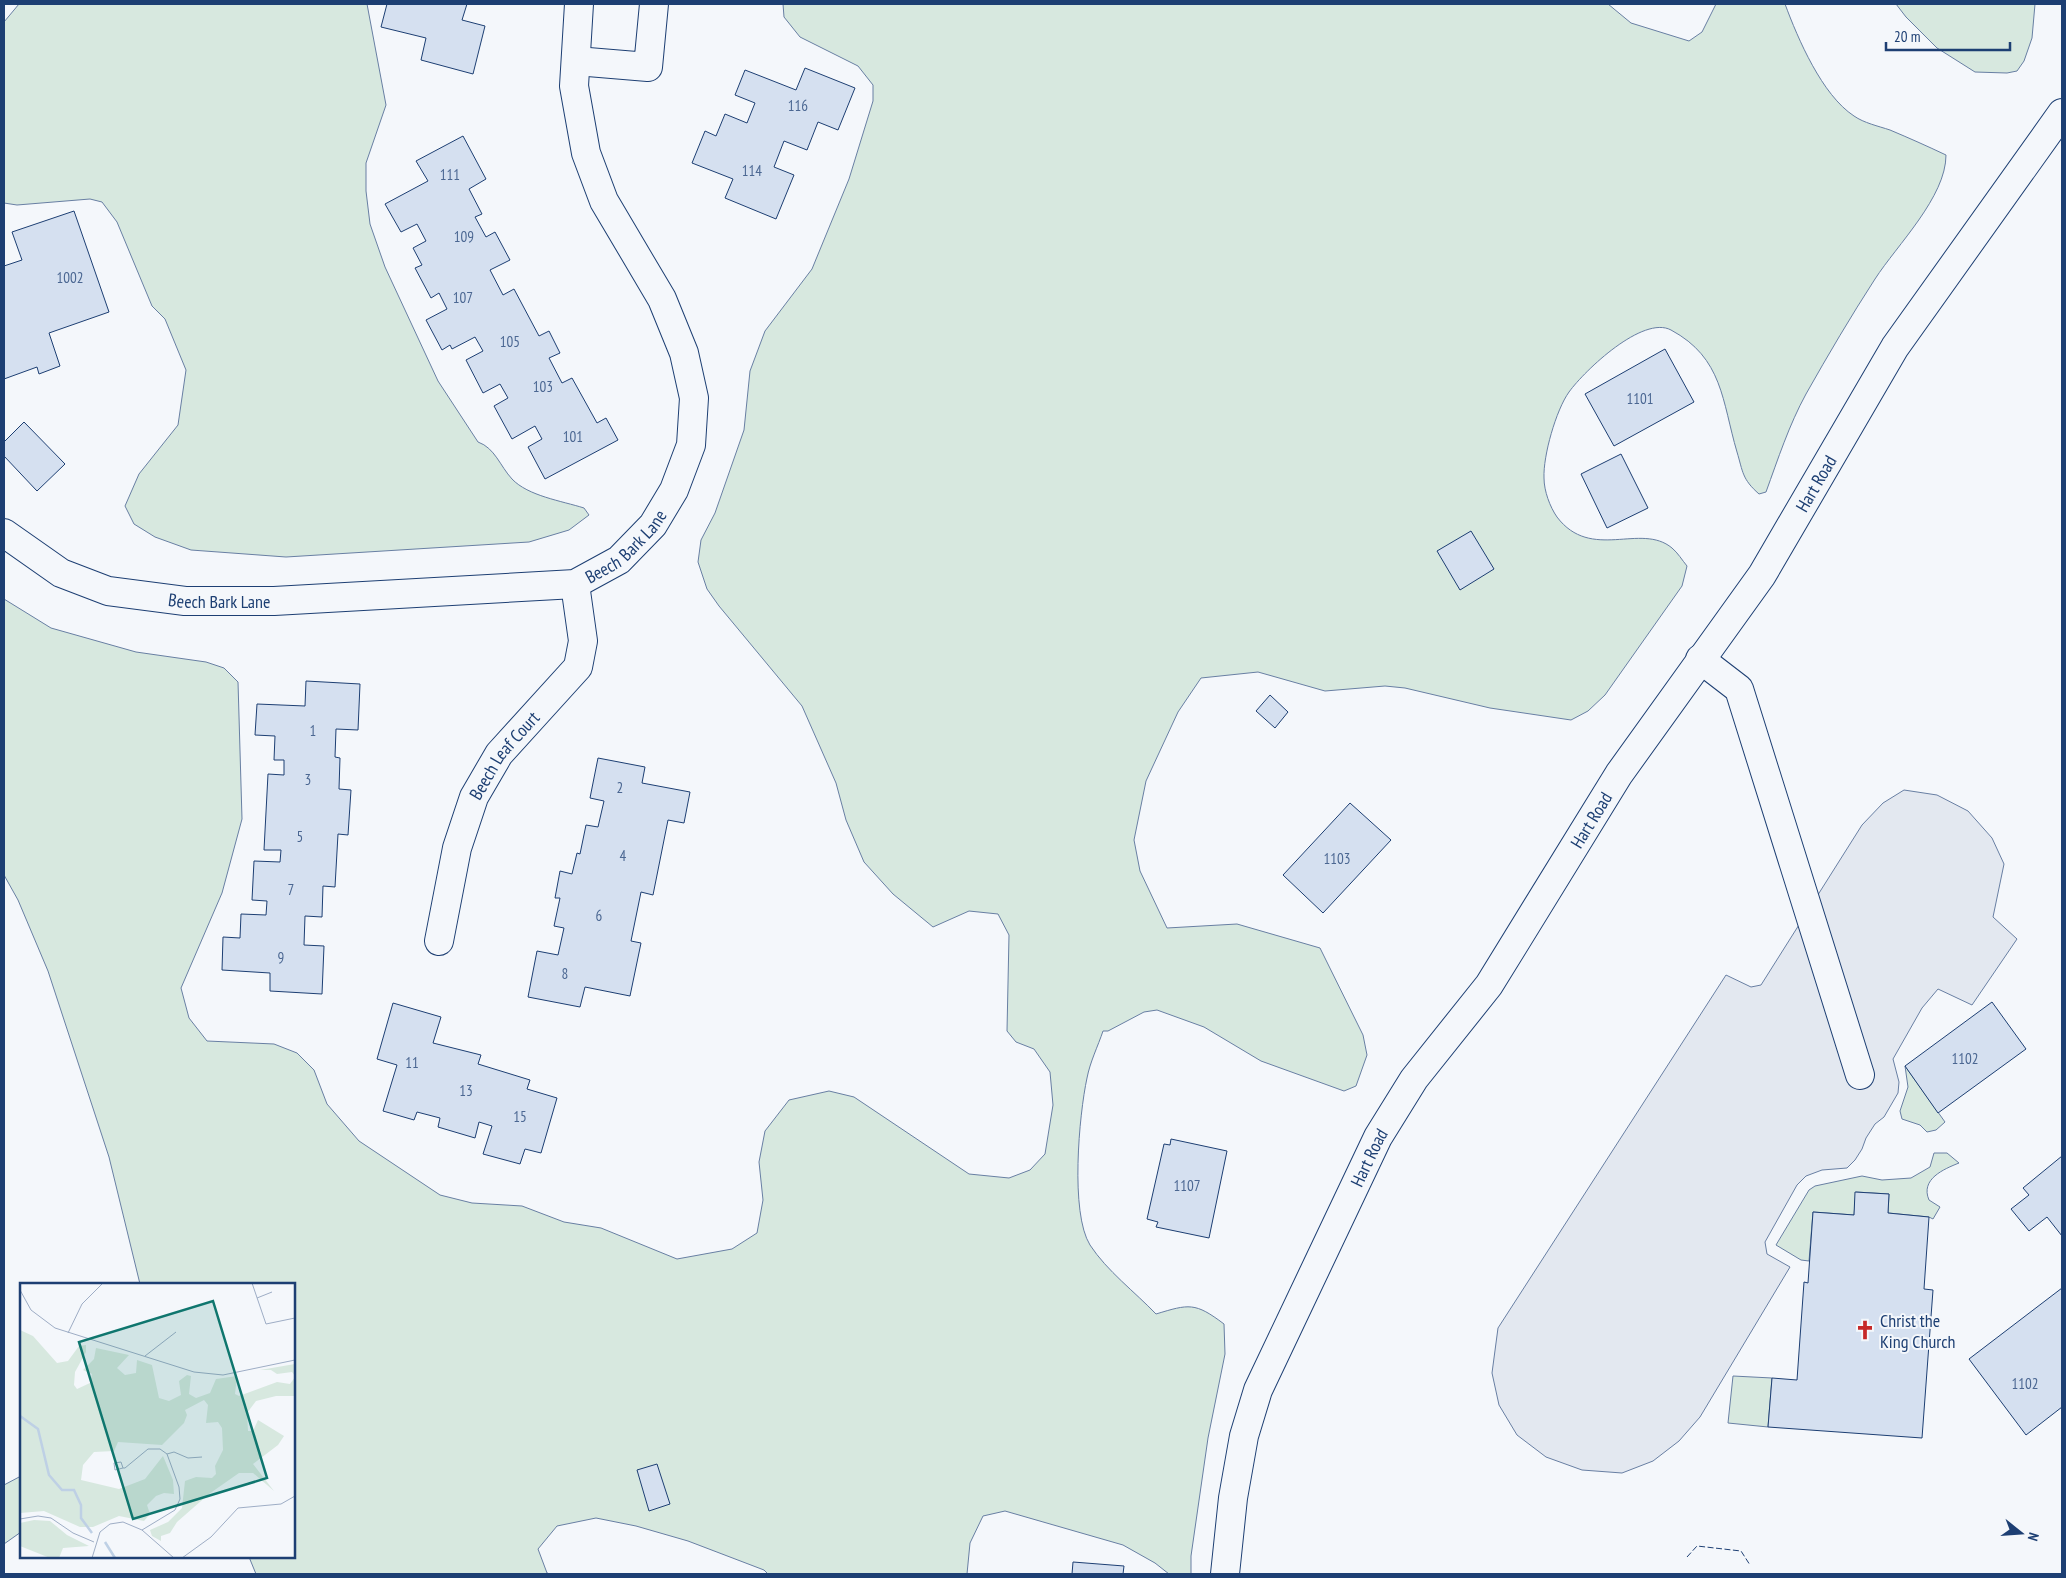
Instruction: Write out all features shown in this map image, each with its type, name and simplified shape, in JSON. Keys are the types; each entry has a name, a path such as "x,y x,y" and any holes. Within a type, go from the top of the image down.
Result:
{"street":[{"name":"Beech Bark Lane","path":"4,533 61,573 108,591 185,601 274,601 575,584 619,560 652,525 674,490 691,446 694,398 684,353 662,299 604,201 586,153 574,86 579,4"},
{"path":"576,61 648,67 654,4"},
{"name":"Hart Road","path":"1225,1574 1233,1498 1244,1436 1258,1390 1378,1138 1414,1079 1489,985 1619,774 1762,575 1895,347 2062,113"},
{"name":"Beech Leaf Court","path":"439,941 457,848 474,797 499,754 578,667 584,641 575,584"},
{"path":"1700,659 1739,689 1860,1075"}],"shaded area":[{"path":"19,4 367,4 386,105 366,163 366,191 370,224 385,267 438,381 478,442 489,448 512,479 519,485 536,494 584,508 589,515 569,530 529,542 286,557 191,550 155,537 134,524 125,506 139,474 178,425 186,370 165,319 152,306 117,222 102,202 90,199 17,205 4,203 4,22"},
{"path":"783,4 1608,4 1631,23 1689,41 1702,32 1716,4 1785,4 1812,65 1842,107 1862,121 1890,130 1946,155 1944,171 1929,204 1875,279 1806,394 1789,430 1766,492 1759,494 1749,484 1744,475 1723,398 1711,367 1688,341 1671,330 1659,327 1645,330 1631,337 1601,359 1569,392 1555,421 1544,469 1546,493 1557,517 1570,530 1585,537 1600,540 1646,539 1660,541 1672,548 1687,566 1682,586 1605,695 1588,711 1571,720 1490,708 1405,688 1385,686 1325,691 1258,672 1201,678 1178,712 1146,781 1134,840 1140,871 1167,928 1237,924 1320,948 1363,1035 1367,1055 1356,1086 1344,1091 1261,1061 1204,1027 1157,1010 1144,1012 1108,1031 1103,1031 1092,1060 1088,1072 1081,1115 1078,1163 1080,1211 1084,1230 1090,1245 1113,1272 1156,1314 1176,1308 1192,1307 1206,1312 1224,1324 1225,1354 1208,1438 1191,1556 1191,1574 1169,1574 1155,1563 1123,1545 1005,1511 983,1516 970,1543 967,1574 768,1574 764,1570 688,1541 636,1526 596,1518 557,1526 538,1549 547,1573 550,1574 256,1574 249,1558 295,1558 295,1283 140,1283 109,1157 48,971 18,900 4,875 4,599 51,628 136,652 206,662 224,668 238,682 242,819 222,893 181,988 189,1018 207,1041 274,1044 297,1053 314,1070 327,1104 359,1141 440,1195 472,1203 522,1206 564,1222 601,1228 677,1259 732,1249 757,1233 763,1200 759,1162 765,1131 789,1100 829,1091 854,1097 969,1174 1009,1178 1030,1170 1045,1154 1053,1105 1050,1072 1034,1049 1016,1042 1007,1031 1009,935 998,914 969,911 933,927 893,894 864,862 846,820 836,783 802,706 719,606 707,589 698,562 701,540 715,513 744,430 750,371 765,331 812,269 849,179 873,101 873,85 858,66 800,37 784,17"},
{"path":"1896,4 2035,4 2032,38 2024,61 2017,71 2007,73 1975,72 1937,48 1906,17"},
{"path":"1904,790 1937,795 1968,811 1992,838 2004,864 1993,917 2017,939 1972,1005 1938,989 1922,1008 1893,1059 1899,1082 1898,1093 1884,1117 1875,1124 1866,1138 1855,1160 1847,1168 1822,1170 1806,1176 1797,1185 1765,1242 1767,1254 1790,1267 1700,1417 1679,1441 1653,1461 1622,1473 1582,1470 1546,1457 1517,1435 1499,1405 1492,1373 1498,1328 1726,975 1751,987 1761,985 1862,825 1883,803"},
{"path":"1905,1066 1945,1122 1936,1130 1927,1132 1920,1125 1902,1119 1900,1111 1908,1087"},
{"path":"1934,1153 1947,1153 1959,1163 1935,1176 1928,1186 1929,1200 1940,1207 1933,1219 1888,1213 1889,1194 1856,1192 1854,1215 1813,1212 1809,1261 1801,1260 1776,1245 1809,1190 1815,1186 1862,1176 1882,1180 1911,1178 1930,1167"},
{"path":"1733,1376 1772,1378 1768,1427 1728,1423"},
{"path":"20,1477 20,1533 4,1544 4,1485"}],"building":[{"path":"387,4 467,4 462,20 485,26 473,74 421,60 426,38 381,27"},
{"path":"805,68 855,88 838,130 818,122 807,150 784,141 774,167 794,175 776,219 725,198 733,179 692,163 705,131 716,136 725,114 747,123 755,103 735,95 745,70 796,90"},
{"path":"463,136 486,179 469,189 482,214 475,217 486,237 495,232 510,260 490,270 503,295 514,289 539,336 549,331 560,353 549,358 562,383 572,378 597,423 606,418 618,440 545,479 528,447 542,439 535,426 512,439 494,406 508,398 500,384 483,393 466,360 483,351 475,337 452,349 450,345 442,350 426,320 447,309 439,293 431,298 415,268 422,265 413,248 426,241 417,224 401,232 385,204 428,181 416,161"},
{"path":"74,211 109,312 49,333 60,366 39,374 37,367 4,379 4,266 22,260 12,232"},
{"path":"1665,349 1694,402 1614,446 1585,394"},
{"path":"24,422 65,464 37,491 4,456 4,442"},
{"path":"1621,454 1648,508 1607,528 1581,474"},
{"path":"1471,531 1494,569 1460,590 1437,551"},
{"path":"306,681 360,684 358,730 336,729 335,757 340,758 339,789 351,790 348,835 338,834 335,887 323,886 322,917 305,916 304,945 324,946 322,994 270,991 270,973 222,970 223,937 240,938 241,914 266,915 267,901 252,900 254,861 280,862 281,850 264,850 268,774 284,775 284,760 274,760 275,736 255,735 257,704 305,706"},
{"path":"1270,695 1288,712 1275,728 1256,711"},
{"path":"598,758 645,767 642,783 690,792 684,823 668,820 653,895 641,892 631,941 641,943 630,996 585,987 580,1007 528,997 537,951 558,955 564,928 554,926 560,898 555,898 560,871 572,874 577,853 580,854 586,825 598,827 604,801 590,798"},
{"path":"1350,803 1391,840 1323,913 1283,875"},
{"path":"1992,1002 2026,1049 1938,1113 1905,1066"},
{"path":"393,1003 441,1017 433,1043 481,1055 478,1064 530,1080 527,1089 557,1098 541,1153 525,1149 520,1164 483,1154 492,1126 479,1122 475,1138 438,1127 440,1118 417,1112 414,1120 383,1111 397,1065 377,1059"},
{"path":"1171,1139 1227,1151 1209,1238 1156,1227 1158,1222 1147,1219 1164,1144 1170,1145"},
{"path":"2062,1156 2062,1236 2047,1217 2029,1231 2011,1209 2029,1195 2023,1188"},
{"name":"Christ the King Church","path":"1855,1192 1889,1194 1888,1213 1929,1217 1924,1289 1933,1290 1922,1438 1768,1427 1772,1378 1797,1380 1804,1282 1808,1283 1813,1212 1854,1215"},
{"path":"2062,1288 2062,1407 2026,1435 1969,1359"},
{"path":"657,1464 670,1504 649,1511 637,1470"},
{"path":"1073,1562 1124,1566 1123,1574 1072,1574"}],"fence":[{"path":"1687,1557 1697,1546 1741,1551 1750,1565"}],"place":[{"name":"Christ the King Church","path":"1865,1330"}]}
